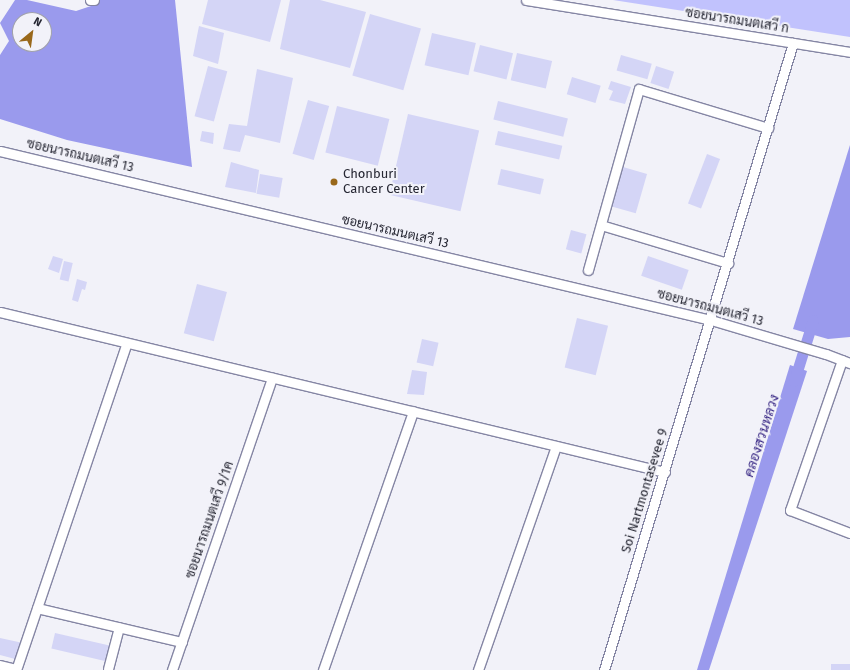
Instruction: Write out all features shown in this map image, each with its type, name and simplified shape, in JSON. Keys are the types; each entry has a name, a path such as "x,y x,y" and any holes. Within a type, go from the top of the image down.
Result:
{"street":[{"name":"ซอยนารถมนตเสวี ก","path":"526,0 850,52"},
{"name":"Soi Nartmontasevee 9","path":"604,670 728,264 793,43"},
{"path":"588,270 639,89 768,128"},
{"name":"ซอยนารถมนตเสวี 13","path":"0,151 711,320 826,354 846,362"},
{"path":"601,225 728,264"},
{"path":"0,312 665,472"},
{"path":"0,665 16,670 127,343"},
{"path":"846,362 790,510 850,533"},
{"name":"ซอยนารถมนตเสวี 9/1ค","path":"172,670 272,378"},
{"path":"323,670 413,411"},
{"path":"478,670 556,446"},
{"path":"37,608 182,642"},
{"path":"108,669 119,627"}],"shaded area":[{"path":"15,0 27,0 76,11 94,5 98,0 175,0 192,167 67,140 0,119 0,55 9,41 0,23"},
{"path":"613,0 850,0 850,37"},
{"path":"850,145 850,337 828,339 793,329"},
{"path":"790,365 807,371 709,670 697,670"}],"building":[{"path":"208,0 281,0 270,42 202,24"},
{"path":"290,0 320,0 366,12 350,68 280,49"},
{"path":"370,14 421,29 403,90 352,76"},
{"path":"199,26 224,33 218,64 193,56"},
{"path":"432,33 476,43 468,75 425,65"},
{"path":"480,45 513,53 506,79 473,71"},
{"path":"517,53 552,61 546,88 511,80"},
{"path":"621,55 652,64 647,79 617,70"},
{"path":"208,66 227,71 214,121 195,116"},
{"path":"656,66 674,72 669,89 650,83"},
{"path":"257,69 293,78 280,143 245,135 240,152 223,149 229,124 247,126"},
{"path":"572,77 601,86 595,103 567,94"},
{"path":"611,81 631,87 625,104 609,100 613,91 608,89"},
{"path":"308,100 329,106 314,160 293,154"},
{"path":"498,101 568,118 563,137 493,119"},
{"path":"337,106 389,119 378,166 325,153"},
{"path":"408,114 479,130 460,211 389,195"},
{"path":"202,131 214,133 213,144 200,141"},
{"path":"498,131 562,146 559,159 495,145"},
{"path":"707,154 720,159 701,208 688,203"},
{"path":"231,162 259,170 256,193 225,187"},
{"path":"623,167 647,174 636,213 612,206"},
{"path":"501,169 544,179 540,194 497,185"},
{"path":"260,174 283,178 279,198 257,194"},
{"path":"571,230 586,234 581,253 566,249"},
{"path":"53,256 63,259 59,273 48,269"},
{"path":"648,256 689,270 682,290 641,276"},
{"path":"64,261 73,263 68,282 60,280"},
{"path":"77,279 87,282 85,290 82,289 78,302 72,300"},
{"path":"197,284 227,292 214,341 184,333"},
{"path":"577,318 608,326 596,375 565,367"},
{"path":"422,339 439,343 433,366 417,362"},
{"path":"412,370 427,372 424,395 407,394"},
{"path":"55,633 111,646 107,661 51,649"},
{"path":"0,638 23,643 19,660 0,655"},
{"path":"831,664 850,664 850,670 831,670"}],"waterway":[{"name":"คลองสวนหลวง","path":"794,381 813,320"}],"place":[{"name":"Chonburi Cancer Center","path":"334,182"}]}
